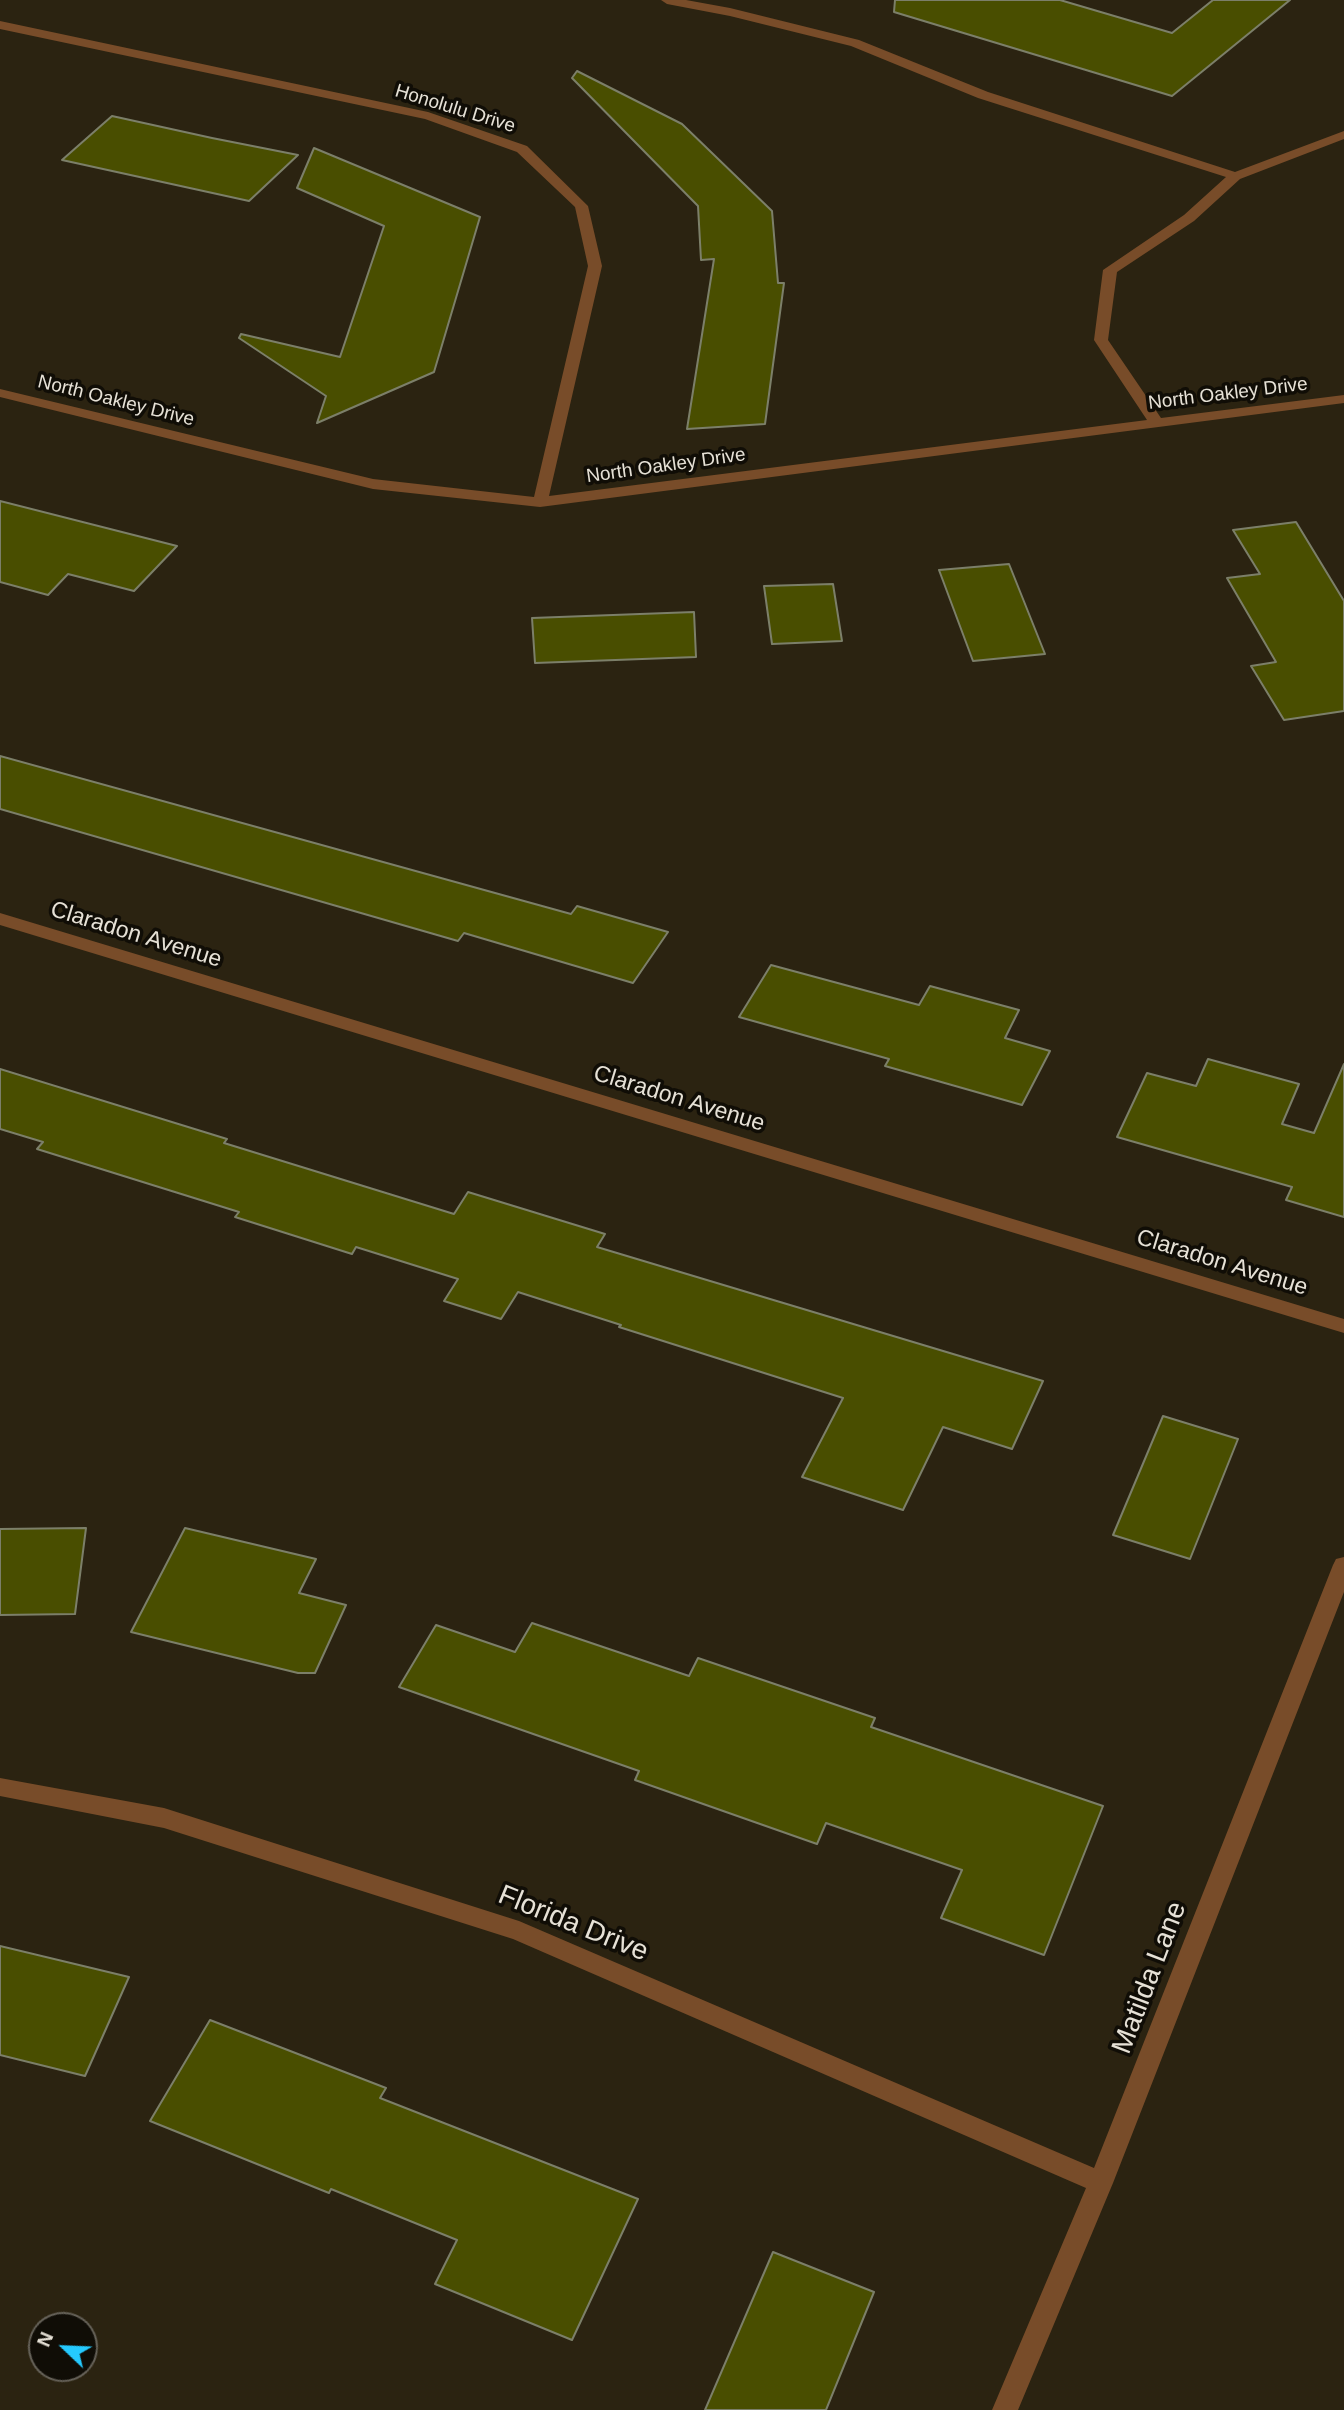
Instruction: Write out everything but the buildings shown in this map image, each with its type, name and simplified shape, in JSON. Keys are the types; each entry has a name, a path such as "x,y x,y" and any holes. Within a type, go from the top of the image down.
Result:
{"street":[{"path":"667,0 730,12 855,43 983,95 1235,176"},
{"name":"Honolulu Drive","path":"0,25 428,116 522,149 581,206 595,266 540,502"},
{"path":"1157,423 1101,340 1110,270 1189,218 1235,176 1344,135"},
{"name":"North Oakley Drive","path":"0,393 373,484 540,502 1344,399"},
{"name":"Claradon Avenue","path":"0,919 1344,1326"},
{"name":"Matilda Lane","path":"1005,2410 1101,2183 1344,1565"},
{"name":"Florida Drive","path":"0,1787 164,1818 519,1931 1101,2183"}]}
